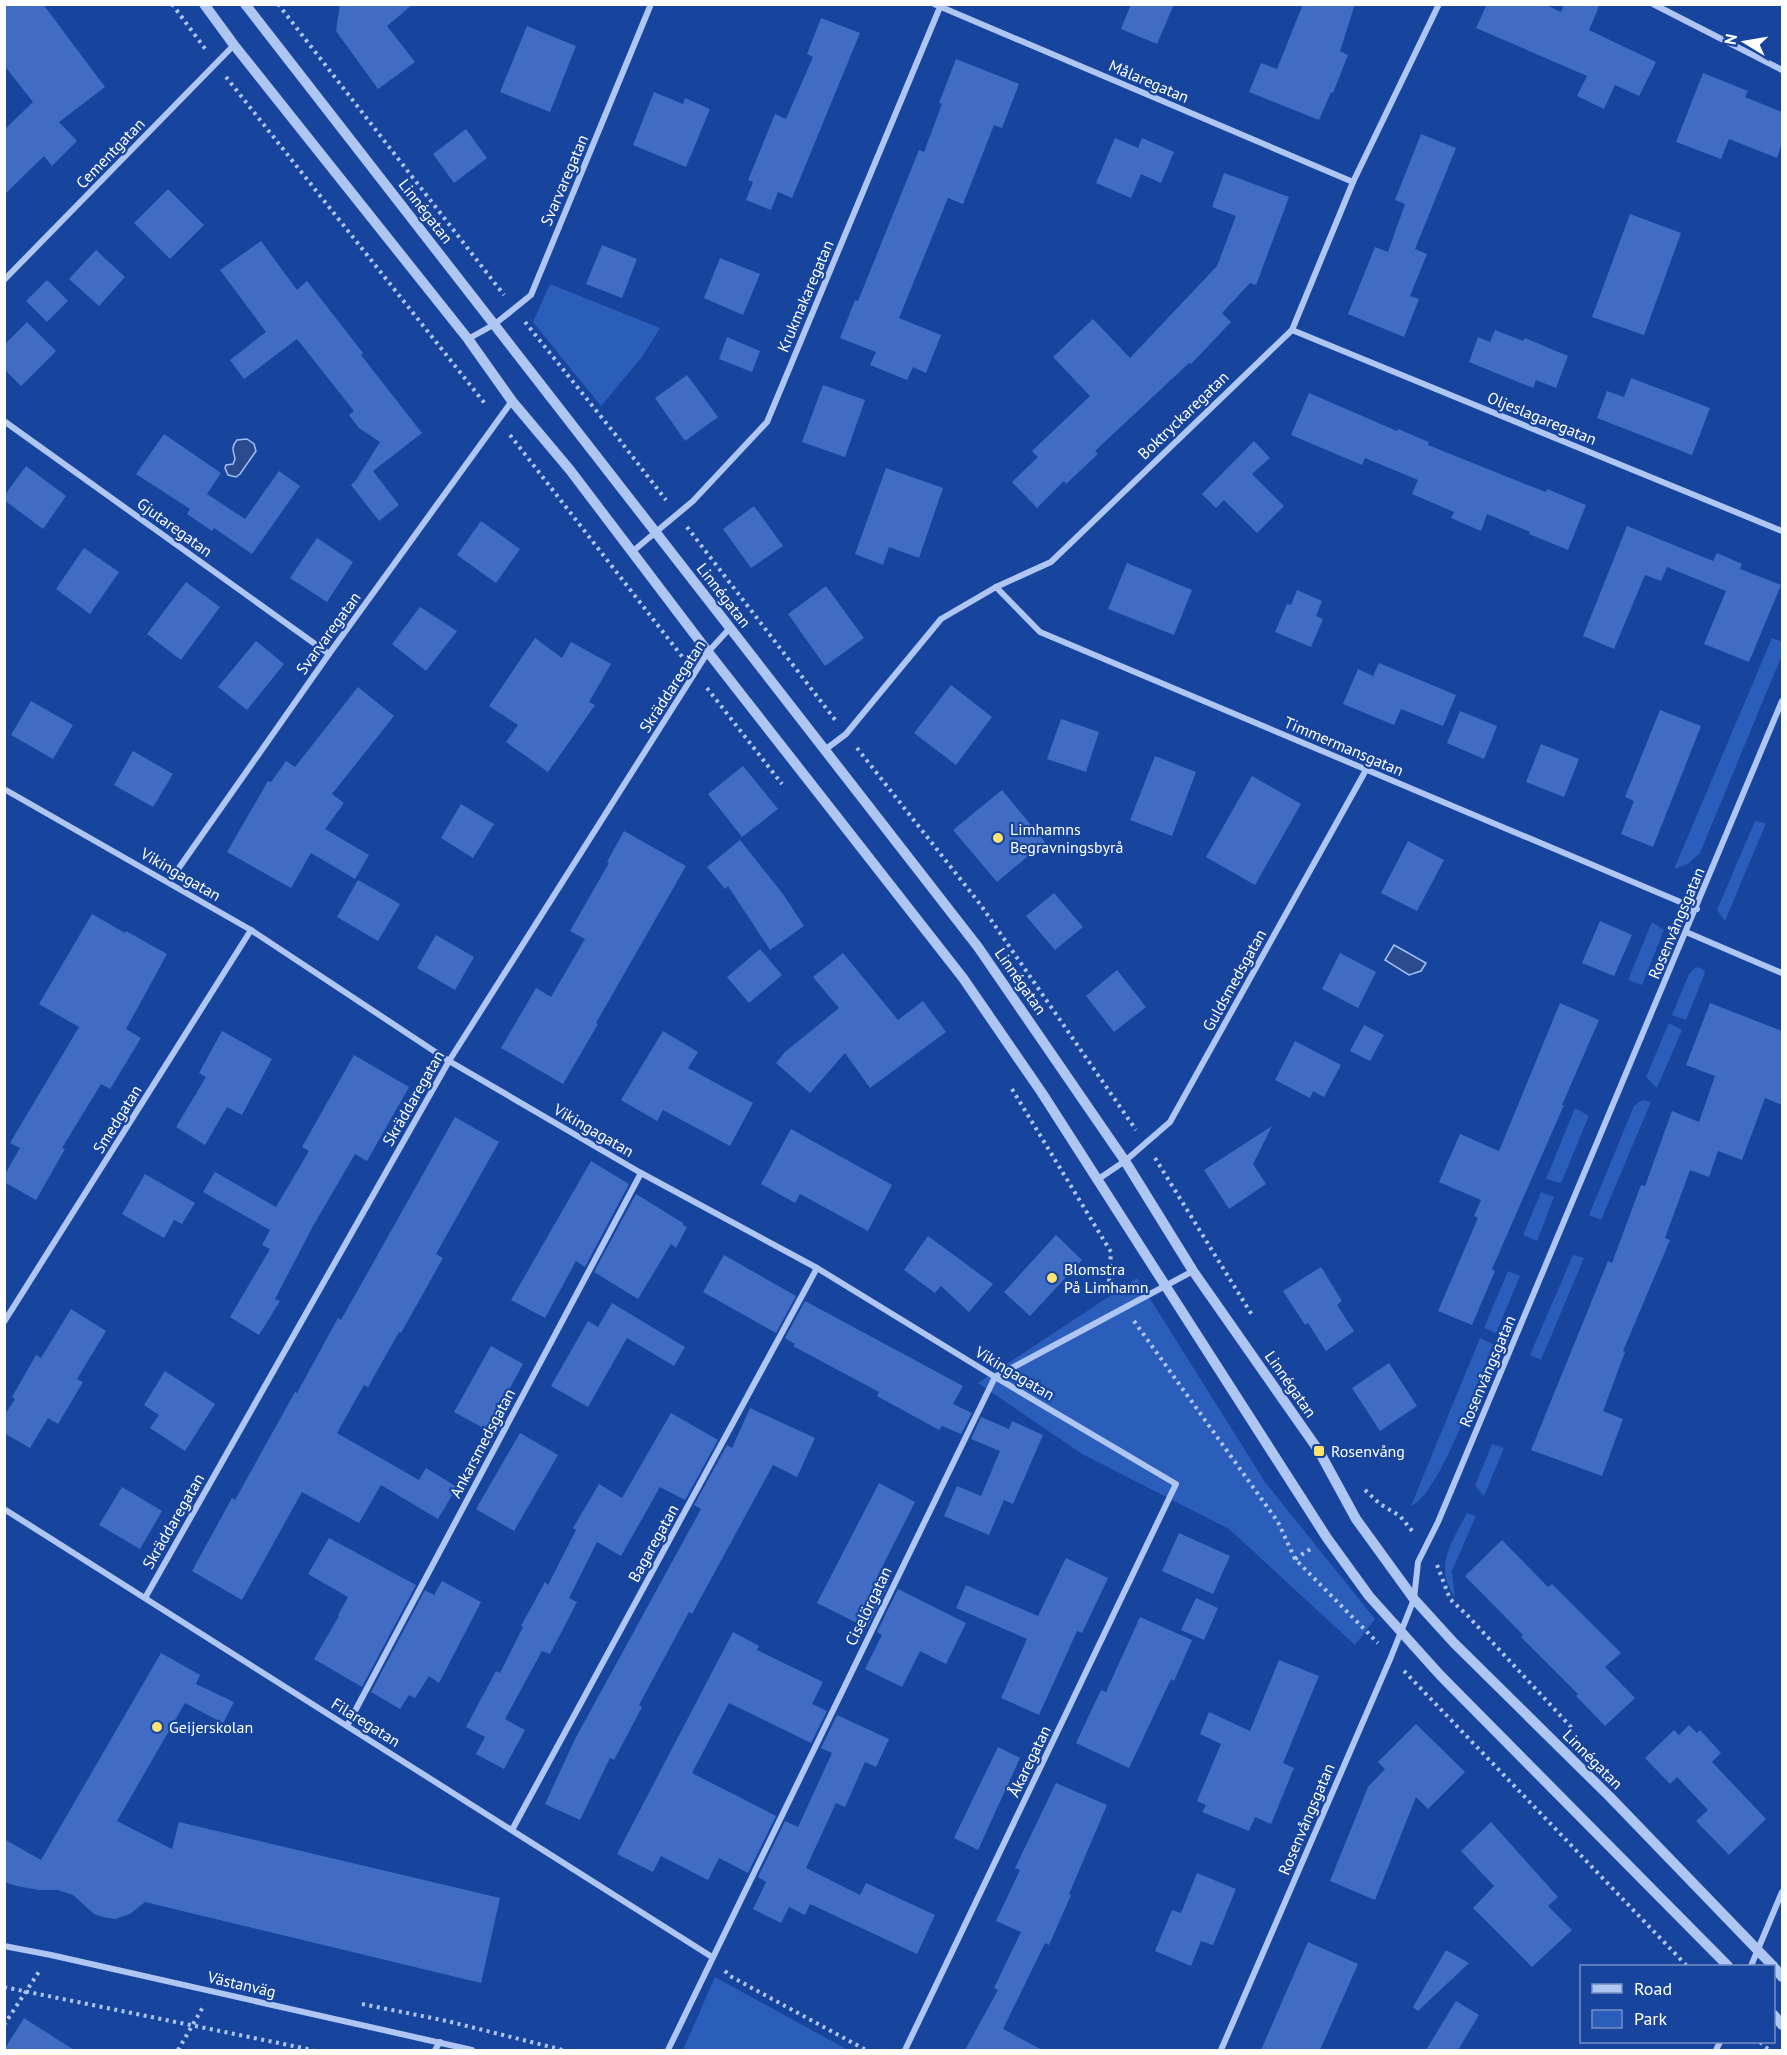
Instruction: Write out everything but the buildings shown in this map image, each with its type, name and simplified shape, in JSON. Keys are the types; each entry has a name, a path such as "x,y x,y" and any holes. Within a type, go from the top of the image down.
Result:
{"street":[{"path":"204,4 234,45 468,339 512,401 570,470 708,652 963,978 1042,1093 1327,1538 1369,1596 1401,1633 1727,1965"},
{"name":"Svarvaregatan","path":"468,339 495,324 531,295 651,4"},
{"name":"Boktryckaregatan","path":"826,749 846,734 941,619 996,587 1051,562 1292,330 1353,182 1439,4"},
{"path":"1653,4 1782,70"},
{"name":"Linnégatan","path":"249,6 985,955 1125,1161 1193,1270 1320,1451 1356,1519 1414,1599 1454,1643 1611,1797 1771,1965"},
{"name":"Målaregatan","path":"937,6 1353,182"},
{"name":"Krukmakaregatan","path":"632,552 693,501 767,422 937,6"},
{"name":"Cementgatan","path":"4,280 234,45"},
{"name":"Oljeslagaregatan","path":"1292,330 1782,531"},
{"name":"Svarvaregatan","path":"169,882 329,654 512,401"},
{"name":"Gjutaregatan","path":"4,421 329,654"},
{"name":"Timmermansgatan","path":"996,587 1040,632 1696,909"},
{"name":"Skräddaregatan","path":"145,1598 449,1061 708,652 730,627"},
{"name":"Rosenvångsgatan","path":"1221,2050 1401,1633 1414,1599 1418,1562 1438,1522 1782,701"},
{"name":"Guldsmedsgatan","path":"1097,1180 1125,1161 1170,1122 1366,770"},
{"name":"Vikingagatan","path":"4,789 251,930 449,1061 641,1173 817,1268 1176,1484"},
{"name":"Smedgatan","path":"4,1322 251,930"},
{"path":"1686,932 1782,974"},
{"name":"Ankarsmedsgatan","path":"346,1726 641,1173"},
{"name":"Bagaregatan","path":"512,1830 817,1268"},
{"path":"995,1377 1166,1287 1193,1270"},
{"name":"Ciselörgatan","path":"668,2050 995,1377"},
{"name":"Åkaregatan","path":"905,2050 1176,1484"},
{"name":"Filaregatan","path":"4,1509 712,1957"},
{"path":"1751,1965 1782,1892"},
{"name":"Västanväg","path":"4,1946 472,2050"},
{"path":"435,2050 440,2042"}],"path":[{"path":"172,4 215,64 498,420 782,784"},
{"path":"1008,1083 1111,1252 1109,1283 1278,1522 1295,1559 1687,1965"},
{"path":"4,2025 51,1955"},
{"path":"712,1957 730,1976 866,2050"},
{"path":"4,1987 313,2050"},
{"path":"178,2050 213,1991"}],"green space":[{"path":"550,284 660,328 642,357 601,406 533,322"},
{"path":"1772,638 1782,642 1782,655 1700,853 1688,864 1674,869"},
{"path":"1755,821 1766,823 1725,921 1717,910"},
{"path":"1652,922 1664,930 1642,985 1628,980"},
{"path":"1696,967 1703,969 1705,973 1686,1020 1672,1015 1689,974"},
{"path":"1669,1023 1682,1030 1657,1088 1646,1077"},
{"path":"1642,1100 1651,1102 1601,1220 1589,1215 1634,1106"},
{"path":"1575,1108 1589,1116 1561,1183 1546,1179"},
{"path":"1541,1192 1554,1197 1537,1241 1523,1235"},
{"path":"1573,1255 1584,1258 1541,1360 1530,1355"},
{"path":"1508,1271 1520,1276 1496,1333 1484,1328"},
{"path":"1137,1278 1265,1482 1375,1619 1355,1645 1229,1529 1082,1454 978,1383"},
{"path":"1480,1338 1493,1344 1469,1407 1434,1480 1423,1497 1411,1506"},
{"path":"1492,1444 1504,1448 1484,1496 1475,1486"},
{"path":"1467,1513 1476,1516 1452,1571 1455,1598 1445,1575 1445,1565 1451,1544"},
{"path":"715,1977 848,2050 683,2050"}],"shaded area":[{"path":"247,439 254,444 256,451 240,474 236,477 228,475 225,468 226,465 233,464 235,459 233,450 235,443 237,440"},
{"path":"1394,945 1426,963 1421,971 1409,975 1385,960"}],"place":[{"name":"Limhamns Begravningsbyrå","path":"998,838"},
{"name":"Blomstra På Limhamn","path":"1052,1278"},
{"name":"Rosenvång","path":"1319,1451"},
{"name":"Geijerskolan","path":"157,1727"}]}
